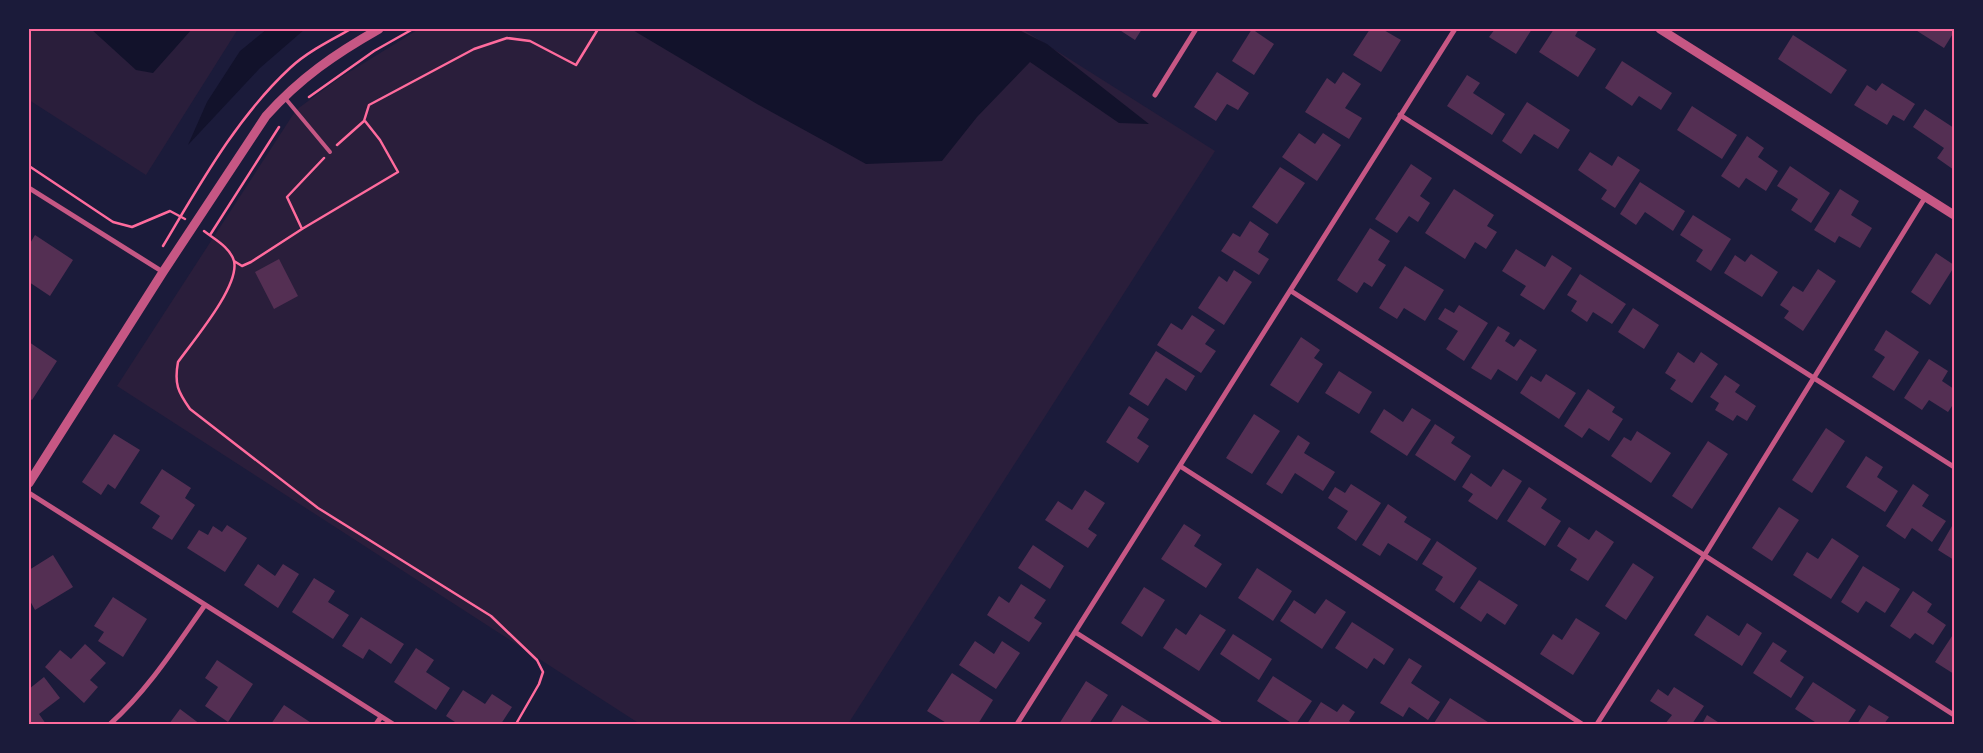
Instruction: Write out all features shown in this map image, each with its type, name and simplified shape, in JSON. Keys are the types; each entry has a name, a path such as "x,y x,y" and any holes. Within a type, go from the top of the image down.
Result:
{"street":[{"path":"29,483 251,136 283,97 321,64 379,29"},
{"path":"1155,94 1196,29"},
{"path":"1017,724 1454,29"},
{"path":"1660,29 1954,215"},
{"path":"1400,115 1954,468"},
{"path":"29,188 163,272"},
{"path":"1597,724 1704,556 1926,196"},
{"path":"1291,291 1954,715"},
{"path":"1180,466 1582,724"},
{"path":"29,493 393,724"},
{"path":"110,724 125,710 164,664 205,605"},
{"path":"1076,632 1220,724"},
{"path":"376,724 381,717"}],"lane":[{"path":"283,97 330,152"}],"path":[{"path":"309,97 374,51 413,29"},
{"path":"302,229 287,197 330,152 364,121 369,105 474,49 507,38 530,41 576,65 598,29"},
{"path":"29,166 113,222 132,227 170,211 181,216 224,246 234,261 242,266 398,172 380,140 364,121"},
{"path":"210,235 279,127"},
{"path":"163,246 181,216"},
{"path":"234,261 233,278 227,294 178,362 175,376 178,392 190,409 318,508 490,616 537,660 543,672 539,684 516,724"}],"shaded area":[{"path":"29,29 238,29 146,175 29,100"},
{"path":"91,29 192,29 153,73 136,70"},
{"path":"267,29 305,29 260,68 188,145 207,102 240,51"},
{"path":"419,29 1022,29 1215,151 848,724 640,724 117,386 296,110 338,79"},
{"path":"631,29 1017,29 1047,44 1149,124 1119,123 1030,62 977,117 942,161 866,164 757,104"}],"building":[{"path":"1118,29 1142,29 1135,40"},
{"path":"1252,29 1274,44 1254,75 1232,61"},
{"path":"1370,29 1382,29 1401,40 1381,72 1353,55"},
{"path":"1495,29 1532,29 1516,54 1489,37"},
{"path":"1554,29 1579,29 1575,36 1596,49 1578,77 1539,52"},
{"path":"1914,29 1954,29 1954,32 1944,48"},
{"path":"1793,35 1847,70 1831,94 1778,59"},
{"path":"1622,61 1672,93 1661,110 1639,96 1632,106 1605,88"},
{"path":"1217,72 1249,93 1238,110 1227,104 1216,121 1194,107"},
{"path":"1343,72 1361,84 1345,108 1362,118 1349,139 1305,112 1327,78 1335,84"},
{"path":"1467,75 1480,83 1473,93 1505,114 1492,135 1447,106"},
{"path":"1882,83 1915,104 1904,121 1893,115 1887,125 1854,105 1867,85 1876,91"},
{"path":"1527,102 1570,130 1558,149 1534,134 1521,154 1502,141"},
{"path":"1692,106 1737,135 1722,159 1677,130"},
{"path":"1925,109 1954,128 1954,170 1937,158 1944,148 1913,127"},
{"path":"1299,133 1315,144 1323,133 1341,145 1317,181 1282,157"},
{"path":"1747,136 1764,148 1758,157 1778,171 1766,191 1746,178 1739,188 1721,176"},
{"path":"1590,152 1612,166 1618,156 1640,170 1615,208 1601,199 1607,190 1578,170"},
{"path":"1411,164 1432,178 1420,196 1430,203 1418,222 1409,216 1397,233 1375,219"},
{"path":"1790,166 1830,193 1811,223 1791,210 1798,199 1777,186"},
{"path":"1280,167 1305,183 1277,224 1252,207"},
{"path":"1640,182 1685,211 1673,231 1645,212 1636,225 1620,214"},
{"path":"1454,189 1494,215 1487,226 1497,232 1486,249 1475,242 1465,259 1425,233"},
{"path":"1840,189 1859,201 1851,215 1872,228 1860,248 1839,236 1835,243 1814,230"},
{"path":"1693,215 1731,239 1711,271 1696,261 1703,250 1680,235"},
{"path":"1250,221 1269,234 1258,252 1269,259 1259,275 1221,251 1233,233 1240,237"},
{"path":"1370,228 1390,241 1378,260 1386,265 1372,287 1364,282 1357,293 1337,280"},
{"path":"35,235 73,260 50,296 29,282 29,245"},
{"path":"1516,249 1545,267 1552,255 1572,268 1544,310 1520,295 1526,286 1502,271"},
{"path":"1936,253 1954,265 1954,267 1930,305 1911,292"},
{"path":"1751,254 1778,272 1762,297 1724,273 1735,255 1745,262"},
{"path":"279,259 298,296 274,309 255,272"},
{"path":"1405,266 1444,290 1425,321 1404,308 1397,319 1379,308"},
{"path":"1818,269 1836,281 1803,331 1784,318 1789,311 1780,305 1793,286 1803,292"},
{"path":"1234,270 1252,282 1224,325 1198,308 1219,276 1227,282"},
{"path":"1580,274 1626,304 1612,324 1593,312 1587,322 1571,311 1577,301 1567,295"},
{"path":"1459,305 1488,323 1464,361 1446,349 1458,331 1438,319 1445,308 1454,313"},
{"path":"1633,308 1659,325 1644,349 1618,332"},
{"path":"1192,315 1215,330 1205,344 1216,351 1201,373 1157,345 1171,323 1182,330"},
{"path":"1498,326 1510,333 1505,341 1514,347 1520,339 1537,350 1517,381 1498,369 1491,380 1471,368"},
{"path":"1886,330 1919,352 1894,391 1872,377 1885,357 1874,350"},
{"path":"1301,337 1320,350 1314,358 1323,364 1298,403 1270,385"},
{"path":"29,342 57,361 32,400 29,398"},
{"path":"1156,351 1195,376 1186,391 1166,378 1148,406 1129,394"},
{"path":"1678,352 1694,363 1701,352 1718,364 1692,403 1670,389 1676,380 1665,373"},
{"path":"1929,359 1948,371 1942,381 1954,389 1954,403 1948,412 1929,400 1922,410 1904,398"},
{"path":"1339,371 1372,392 1359,414 1325,393"},
{"path":"1546,374 1576,393 1559,419 1520,393 1531,376 1541,382"},
{"path":"1725,375 1740,385 1735,392 1756,406 1747,421 1737,415 1733,421 1715,410 1719,403 1710,397"},
{"path":"1588,389 1615,407 1612,412 1623,419 1609,441 1589,428 1582,438 1564,426"},
{"path":"1129,406 1149,419 1137,438 1149,446 1138,463 1106,442"},
{"path":"1412,408 1431,420 1407,456 1370,432 1384,409 1403,422"},
{"path":"1254,414 1280,431 1252,474 1226,458"},
{"path":"1435,424 1455,437 1451,443 1471,456 1455,481 1415,455"},
{"path":"1826,428 1845,441 1812,493 1792,480"},
{"path":"1637,431 1671,453 1651,483 1611,456 1624,437 1631,441"},
{"path":"114,434 140,450 115,489 108,484 101,495 82,482"},
{"path":"1298,435 1310,443 1304,453 1335,472 1323,491 1295,473 1282,494 1266,484"},
{"path":"1708,441 1728,454 1692,509 1672,496"},
{"path":"1866,456 1883,467 1877,477 1898,491 1885,512 1846,487"},
{"path":"162,469 191,488 185,498 195,505 172,540 152,528 160,516 140,503"},
{"path":"1503,469 1522,481 1497,520 1468,501 1473,494 1462,487 1471,473 1491,487"},
{"path":"1351,484 1381,503 1356,541 1337,528 1348,511 1328,498 1335,487 1345,493"},
{"path":"1913,484 1929,495 1922,506 1946,521 1932,542 1912,528 1905,539 1886,526"},
{"path":"1529,487 1547,499 1541,508 1561,521 1545,546 1507,521"},
{"path":"1085,490 1105,503 1088,529 1097,535 1088,548 1045,520 1058,501 1072,510"},
{"path":"1388,504 1407,517 1404,522 1431,539 1417,561 1388,543 1380,556 1362,545"},
{"path":"1779,507 1799,520 1772,561 1752,548"},
{"path":"1184,524 1201,535 1194,546 1222,564 1206,588 1161,559"},
{"path":"227,525 247,538 225,572 187,548 199,530 208,535 213,526 222,532"},
{"path":"1952,526 1954,527 1954,560 1938,550"},
{"path":"1569,527 1589,540 1596,530 1614,542 1588,581 1570,570 1577,559 1557,546"},
{"path":"1832,538 1859,556 1831,599 1793,575 1807,552 1818,559"},
{"path":"1437,541 1477,568 1454,603 1435,590 1443,577 1422,564"},
{"path":"1033,545 1064,566 1050,589 1018,568"},
{"path":"53,555 73,587 35,610 29,599 29,570"},
{"path":"1633,563 1654,577 1626,620 1605,606"},
{"path":"258,564 275,576 283,564 299,574 278,608 244,585"},
{"path":"1863,566 1900,589 1885,613 1866,601 1858,613 1841,602"},
{"path":"1257,568 1292,591 1273,621 1238,598"},
{"path":"314,578 335,591 328,602 349,615 333,639 292,612"},
{"path":"1479,580 1518,605 1505,625 1487,613 1481,622 1460,608"},
{"path":"1021,584 1046,600 1034,618 1042,623 1029,642 987,615 999,596 1009,603"},
{"path":"1144,587 1165,600 1142,637 1121,623"},
{"path":"1913,591 1932,604 1927,612 1946,625 1933,645 1915,633 1910,639 1890,626"},
{"path":"113,597 147,619 123,657 98,641 104,632 94,626"},
{"path":"1326,599 1346,612 1322,649 1280,621 1294,600 1315,614"},
{"path":"1200,614 1226,630 1199,671 1163,648 1176,628 1186,635"},
{"path":"1707,615 1739,636 1747,623 1762,633 1742,666 1694,635"},
{"path":"361,617 404,644 391,664 369,649 363,659 342,646"},
{"path":"1576,618 1600,633 1573,675 1540,654 1553,634 1562,640"},
{"path":"1352,622 1394,649 1384,665 1374,658 1367,669 1335,648"},
{"path":"1954,633 1954,674 1935,662"},
{"path":"1233,634 1272,659 1259,680 1220,654"},
{"path":"975,641 994,654 1002,641 1020,653 996,689 959,665"},
{"path":"1773,642 1787,651 1780,661 1804,677 1791,698 1753,673"},
{"path":"85,644 106,663 90,680 98,687 84,703 45,667 60,650 71,659"},
{"path":"416,648 434,660 426,672 450,688 436,710 394,682"},
{"path":"1409,658 1422,666 1411,683 1440,702 1428,720 1409,707 1403,717 1380,703"},
{"path":"217,660 253,684 228,722 205,706 218,687 205,678"},
{"path":"952,673 993,700 978,724 948,724 927,711"},
{"path":"1273,676 1312,701 1296,724 1293,724 1257,701"},
{"path":"44,677 60,698 39,714 46,724 29,724 29,689"},
{"path":"1086,681 1108,695 1089,724 1059,724"},
{"path":"1813,682 1856,710 1847,724 1832,722 1831,724 1818,724 1795,709"},
{"path":"1674,687 1704,706 1692,724 1665,724 1672,715 1650,701 1658,689 1668,696"},
{"path":"463,690 485,704 492,694 512,707 501,724 458,724 446,716"},
{"path":"1450,698 1491,724 1434,723"},
{"path":"1321,702 1337,712 1343,704 1355,712 1349,721 1354,724 1307,724"},
{"path":"284,705 313,724 271,724"},
{"path":"1122,705 1153,724 1110,724"},
{"path":"1869,705 1889,717 1884,724 1857,724"},
{"path":"180,709 200,724 169,724"},
{"path":"1707,715 1721,724 1702,724"}]}
